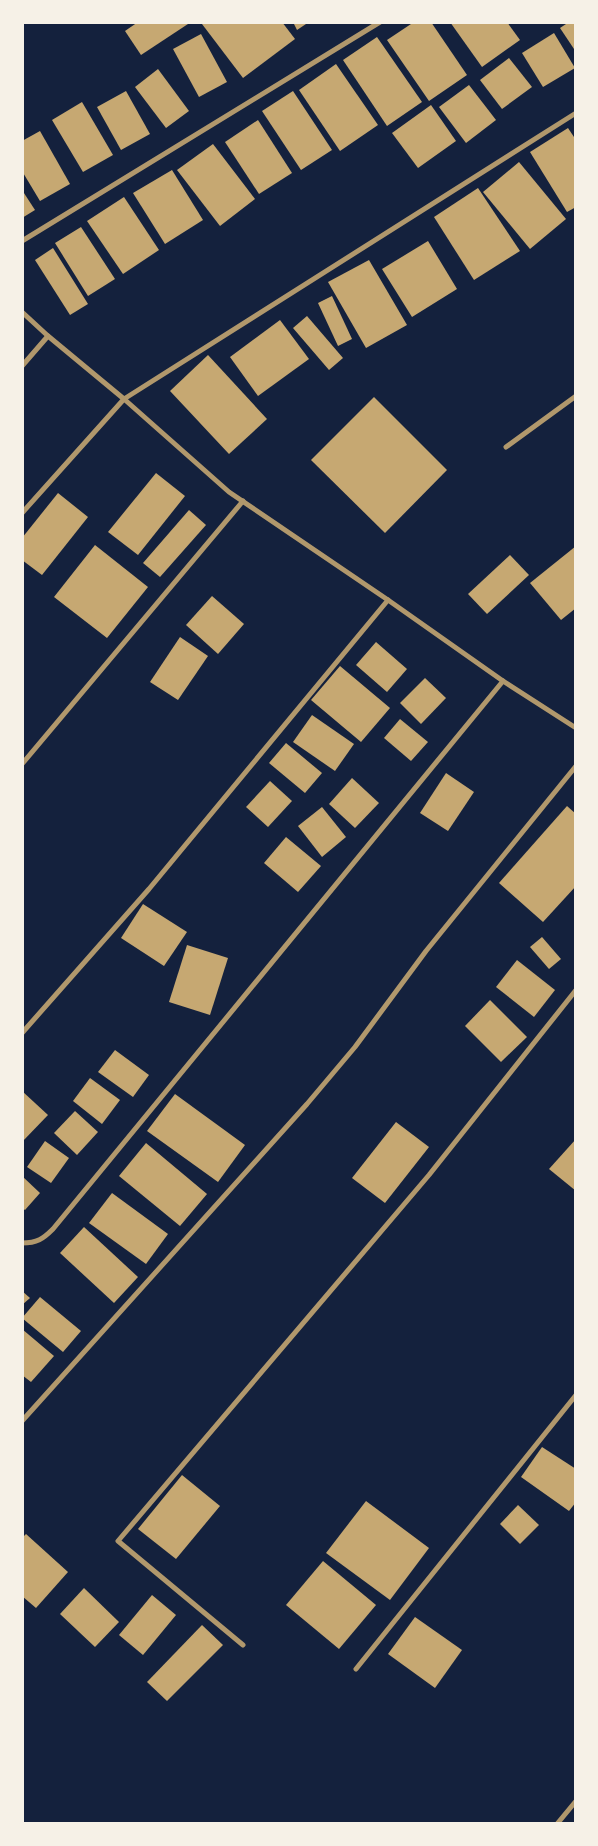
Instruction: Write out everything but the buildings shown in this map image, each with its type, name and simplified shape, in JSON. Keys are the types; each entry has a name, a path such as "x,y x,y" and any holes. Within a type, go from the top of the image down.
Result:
{"street":[{"path":"22,241 380,22"},
{"path":"22,513 124,399 576,113"},
{"path":"22,312 230,492 503,681 576,728"},
{"path":"22,366 48,336"},
{"path":"506,447 576,396"},
{"path":"22,764 243,501"},
{"path":"22,1033 149,889 388,600"},
{"path":"22,1243 34,1243 42,1240 53,1228 503,681"},
{"path":"22,1421 343,1061 426,951 576,766"},
{"path":"243,1645 118,1541 429,1175 576,990"},
{"path":"356,1669 576,1395"},
{"path":"557,1824 576,1801"}]}
